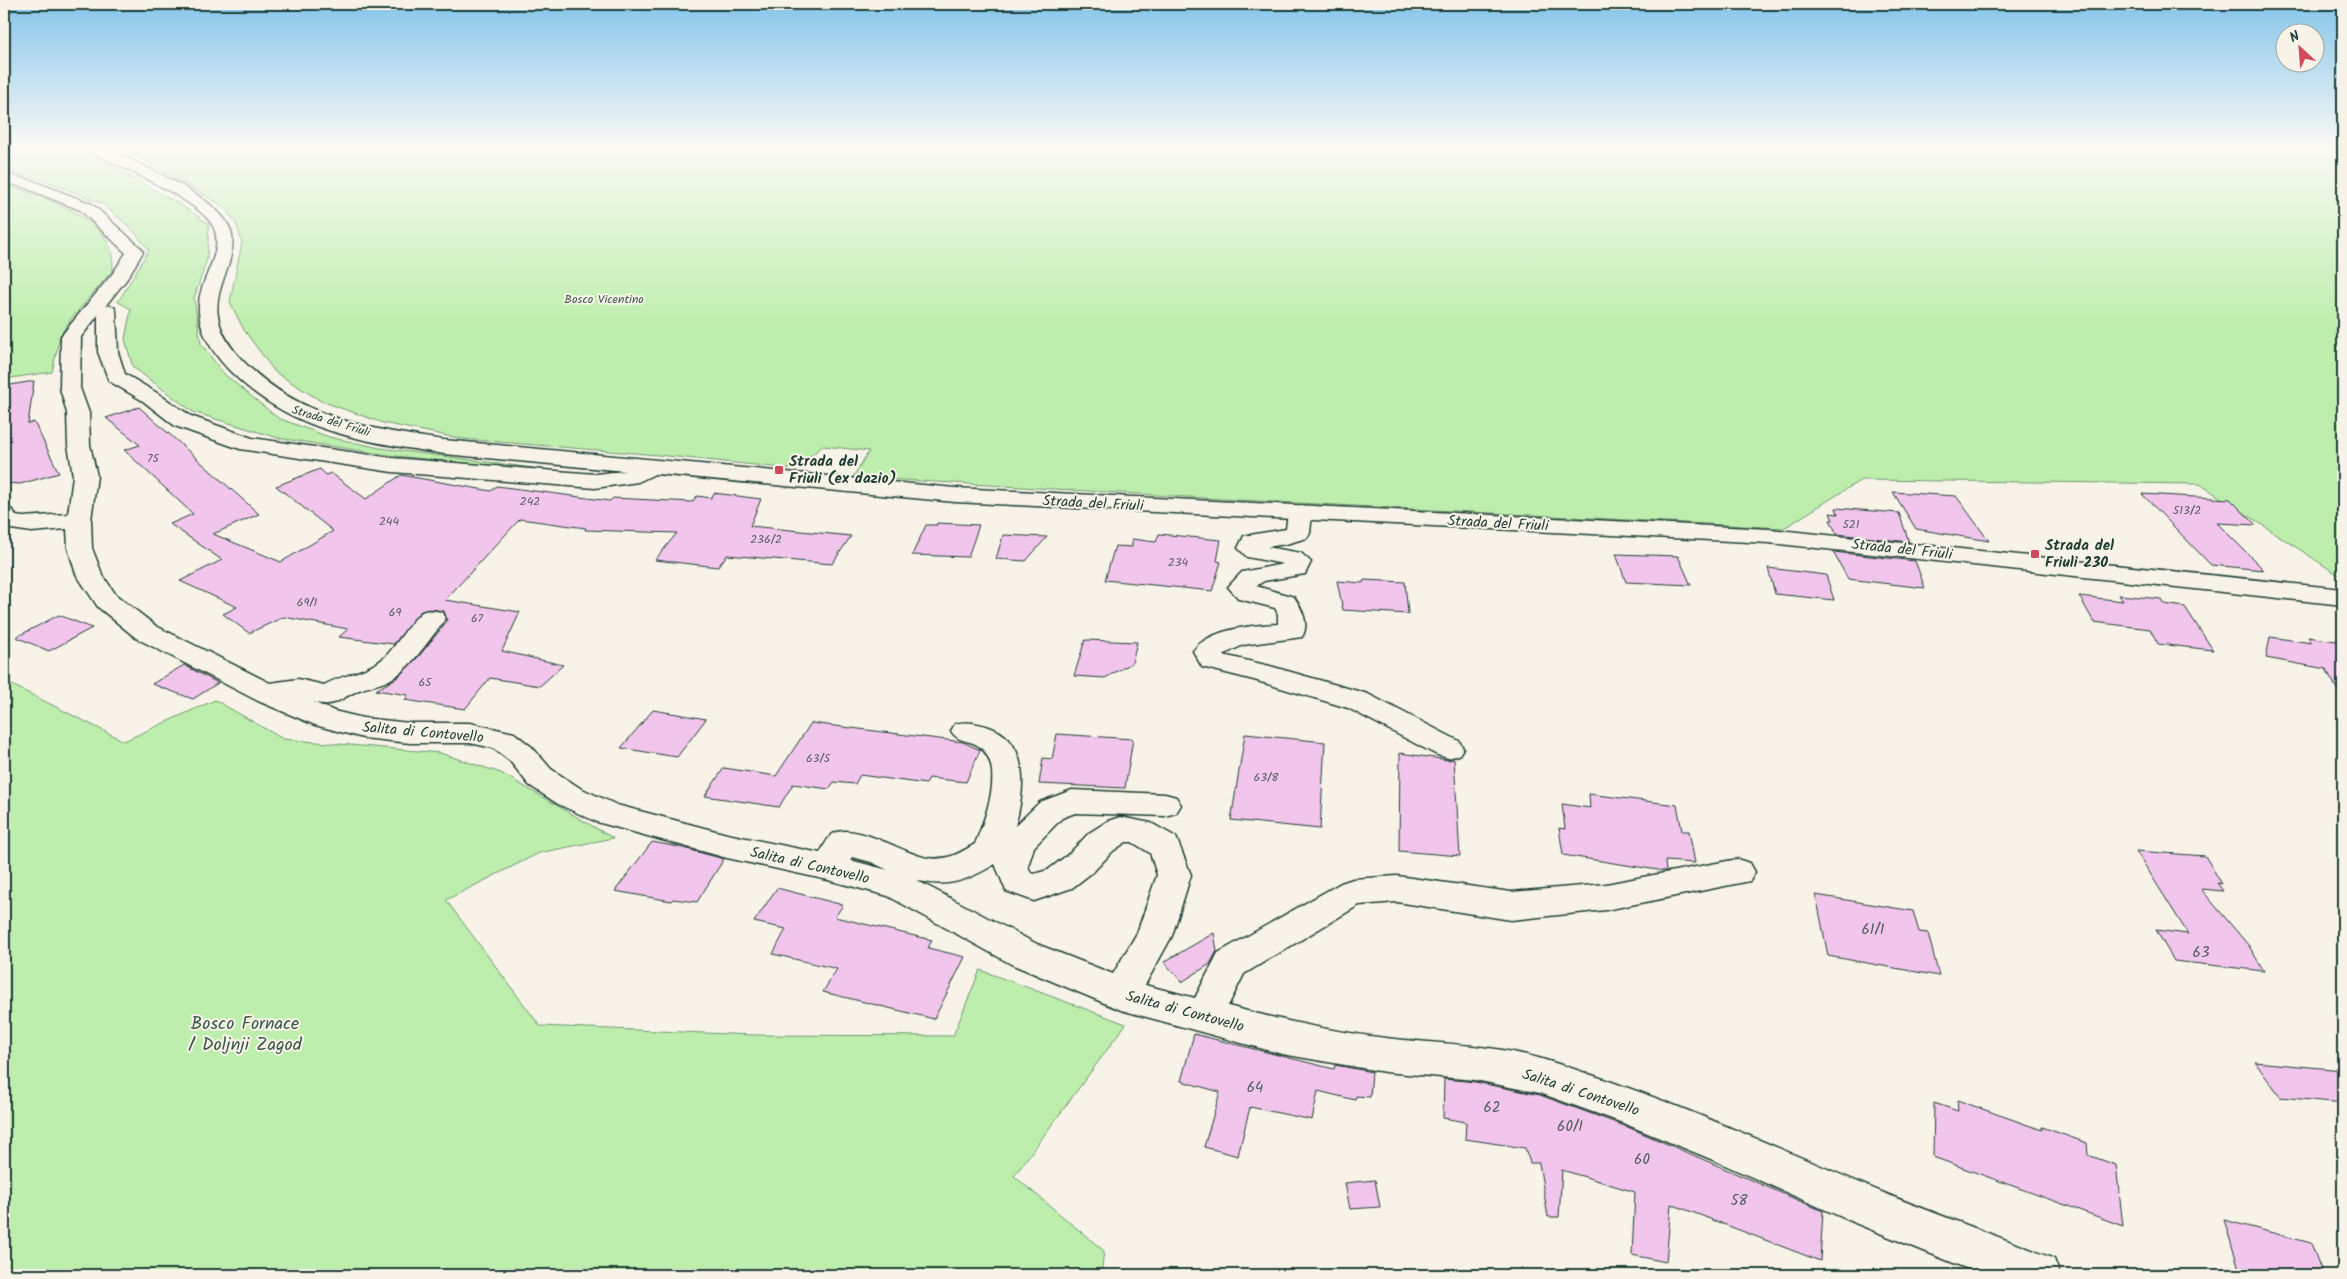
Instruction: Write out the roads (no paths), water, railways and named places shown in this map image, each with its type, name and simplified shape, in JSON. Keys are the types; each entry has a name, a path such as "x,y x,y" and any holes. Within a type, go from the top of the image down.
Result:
{"street":[{"name":"Salita di Contovello","path":"85,208 135,252 120,276 71,336 70,388 78,413 79,446 85,476 79,520 80,548 89,574 107,601 146,632 268,694 325,718 363,728 410,733 470,733 504,740 521,754 540,777 569,796 608,814 727,846 828,867 898,886 1024,954 1121,994 1282,1037 1386,1055 1475,1064 1540,1076 1733,1148 1870,1208 2038,1275"},
{"name":"Strada del Friuli","path":"203,208 218,222 226,246 220,265 209,287 207,312 213,335 240,371 266,395 286,407 345,428 415,442 651,467 954,494 1769,536 1954,554 2343,597"},
{"name":"Strada del Friuli","path":"94,309 107,311 108,352 116,377 150,397 182,421 248,444 392,466 595,481 630,477 651,467"},
{"path":"1300,513 1298,533 1286,537 1253,541 1250,548 1267,555 1290,556 1298,562 1296,569 1254,576 1245,580 1240,587 1248,593 1285,603 1291,614 1292,631 1244,636 1220,642 1207,651 1212,661 1260,672 1358,701 1408,724 1448,748"},
{"path":"4,515 5,520 18,525 38,526 79,520"},
{"path":"268,694 285,687 308,690 326,696 348,684 379,674 396,662 411,640 432,618"},
{"path":"828,867 844,843 880,852 906,864 929,871 960,868 989,852 1003,814 1008,780 1004,756 991,740 966,731"},
{"path":"1121,994 1154,936 1174,875 1164,846 1139,831 1120,829 1101,842 1082,862 1060,879 1034,888 1018,882 1011,866 1019,842 1051,810 1072,801 1165,805"},
{"path":"1205,1016 1231,964 1353,892 1397,889 1511,906 1606,897 1738,872"}],"place":[{"name":"Strada del Friuli (ex dazio)","path":"779,470"},
{"name":"Strada del Friuli 230","path":"2035,554"}],"park label":[{"name":"Bosco Vicentino","path":"604,299"},
{"name":"Bosco Fornace / Doljnji Zagod","path":"245,1033"}]}
